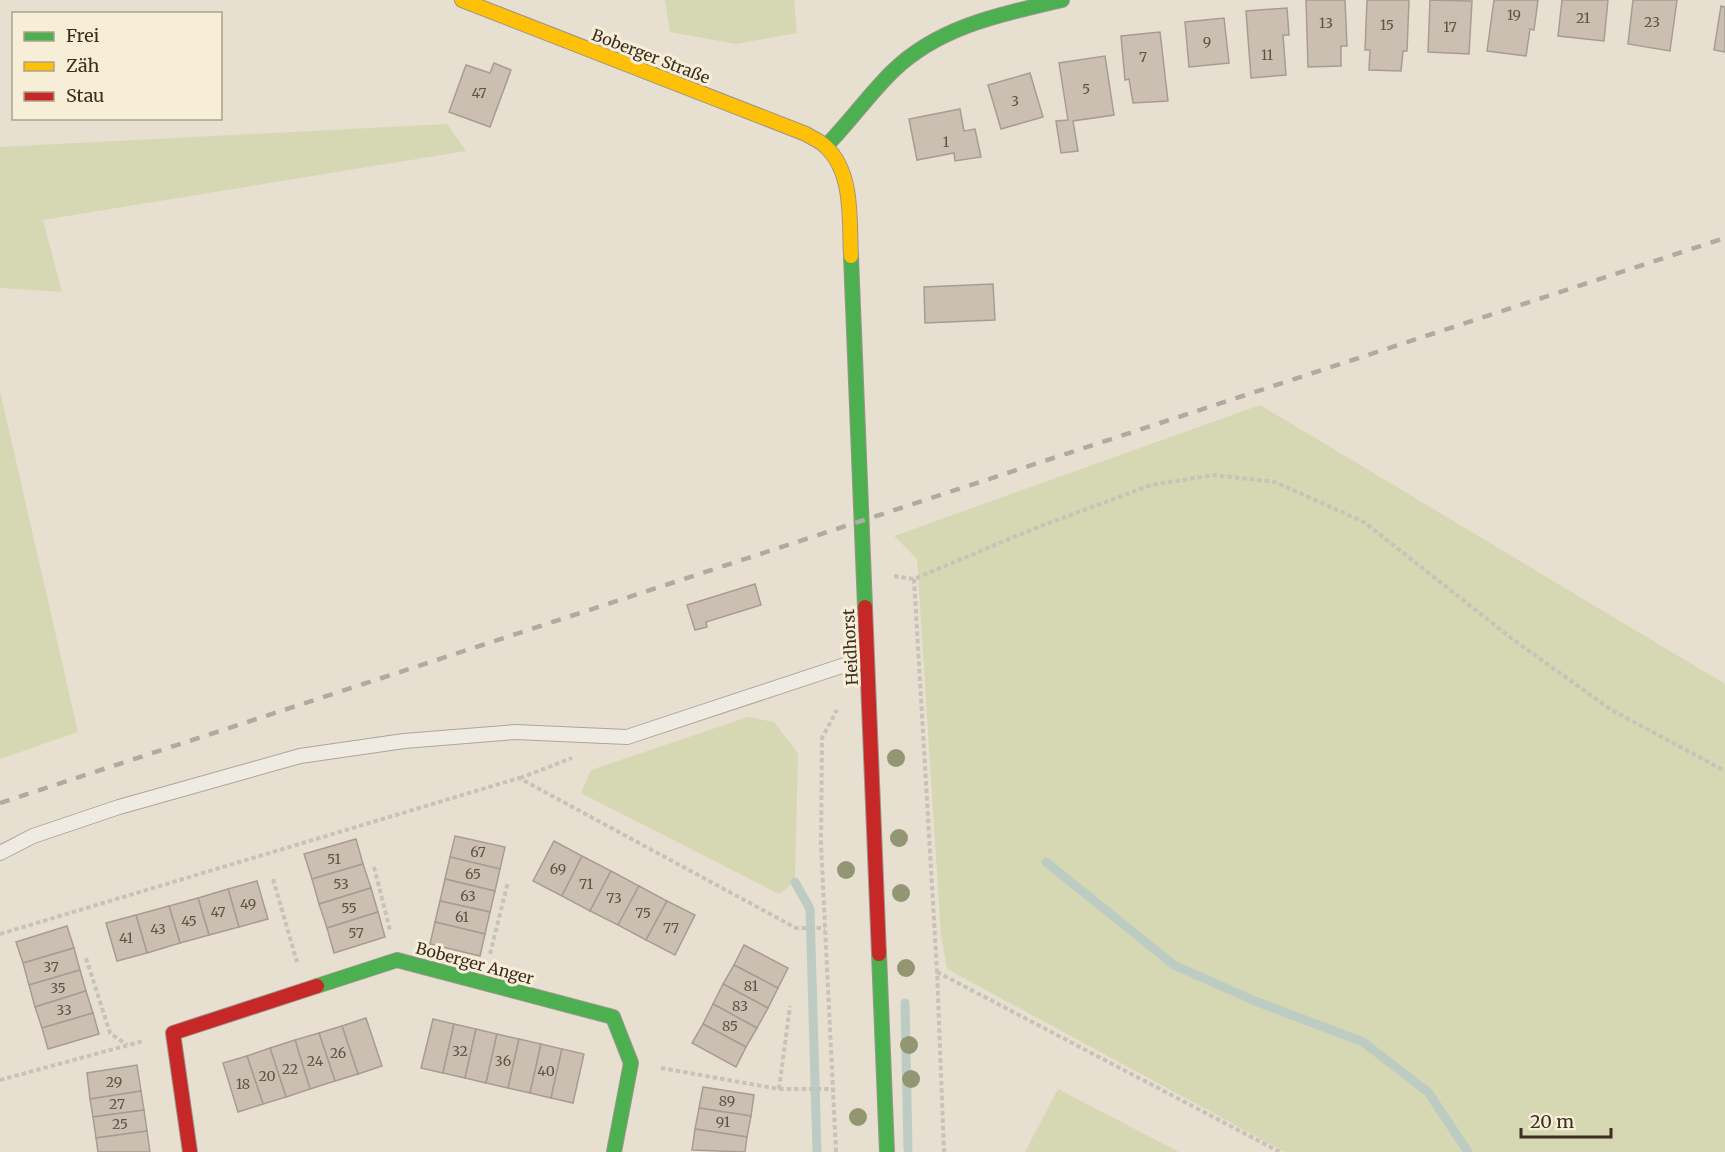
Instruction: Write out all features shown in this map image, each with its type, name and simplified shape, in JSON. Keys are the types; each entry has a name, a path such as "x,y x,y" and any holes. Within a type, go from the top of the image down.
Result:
{"street":[{"name":"Boberger Straße","path":"462,0 806,134 826,146"},
{"path":"826,146 895,69 932,40 992,16 1062,0"},
{"name":"Heidhorst","path":"826,146 839,164 849,211 861,569 868,657 887,1152"},
{"name":"Boberger Anger","path":"173,1033 398,960 613,1017 631,1063"},
{"path":"173,1033 190,1152"},
{"path":"614,1152 631,1063"}],"lane":[{"path":"0,853 33,836 119,807 300,756 404,741 515,732 627,737 868,657"}],"path":[{"path":"861,569 914,579 1033,529 1151,485 1214,475 1275,482 1364,522 1511,638 1610,709 1725,771"},
{"path":"914,579 937,971 944,1152"},
{"path":"836,1152 821,844 822,738 839,707"},
{"path":"0,934 519,778 796,928 825,928"},
{"path":"374,867 398,960"},
{"path":"273,879 306,990"},
{"path":"483,983 508,882"},
{"path":"86,958 110,1034 127,1046"},
{"path":"937,971 1280,1152"},
{"path":"779,1089 790,1006"},
{"path":"0,1080 173,1033"},
{"path":"631,1063 779,1089 832,1089"}],"green space":[{"path":"665,0 794,0 797,33 736,44 670,32"},
{"path":"447,124 466,151 43,220 62,292 0,288 0,147"},
{"path":"0,391 78,732 0,759"},
{"path":"1260,405 1725,684 1725,1152 1285,1152 947,969 941,935 917,559 894,536"},
{"path":"748,717 774,722 798,753 795,882 779,894 581,793 591,770"},
{"path":"1058,1089 1179,1152 1025,1152"}],"building":[{"path":"1306,0 1345,0 1347,46 1341,46 1341,66 1308,67"},
{"path":"1367,0 1409,0 1407,51 1403,51 1401,71 1369,70 1370,50 1365,50"},
{"path":"1430,0 1472,1 1469,54 1428,52"},
{"path":"1494,0 1538,0 1534,30 1530,29 1526,56 1487,51"},
{"path":"1562,0 1608,0 1604,41 1558,36"},
{"path":"1633,0 1677,0 1670,51 1628,44"},
{"path":"1721,6 1725,7 1725,52 1714,50"},
{"path":"1287,8 1289,35 1283,35 1286,75 1251,78 1246,11"},
{"path":"1224,18 1229,63 1189,67 1185,22"},
{"path":"1160,32 1168,101 1133,103 1129,79 1125,80 1121,36"},
{"path":"1105,56 1114,115 1073,121 1078,151 1061,153 1056,121 1068,120 1059,63"},
{"path":"494,63 511,70 490,127 449,112 466,65 490,73"},
{"path":"1030,73 1043,117 1001,129 988,85"},
{"path":"960,109 964,131 975,129 981,157 955,161 954,153 917,160 909,119"},
{"path":"993,284 995,320 925,323 924,287"},
{"path":"755,584 761,605 706,622 707,627 695,630 687,605"},
{"path":"455,836 505,847 500,869 450,857"},
{"path":"356,839 363,864 312,879 304,854"},
{"path":"554,841 582,856 562,896 533,881"},
{"path":"582,856 611,871 590,911 562,896"},
{"path":"450,857 500,869 495,891 445,879"},
{"path":"363,864 371,888 319,904 312,879"},
{"path":"611,871 639,886 618,925 590,911"},
{"path":"445,879 495,891 490,912 440,901"},
{"path":"257,881 268,919 239,927 228,889"},
{"path":"639,886 667,901 646,940 618,925"},
{"path":"371,888 378,912 327,928 319,904"},
{"path":"228,889 239,927 209,935 198,898"},
{"path":"198,898 209,935 180,943 169,906"},
{"path":"440,901 490,912 485,934 435,922"},
{"path":"667,901 695,915 675,955 646,940"},
{"path":"169,906 180,943 147,953 136,915"},
{"path":"378,912 385,937 334,953 327,928"},
{"path":"136,915 147,953 117,961 106,923"},
{"path":"435,922 485,934 480,956 430,944"},
{"path":"67,926 74,948 23,963 16,942"},
{"path":"744,945 788,968 778,988 734,965"},
{"path":"74,948 80,970 29,985 23,963"},
{"path":"734,965 778,988 768,1008 723,984"},
{"path":"80,970 86,991 35,1007 29,985"},
{"path":"723,984 768,1008 757,1028 713,1004"},
{"path":"86,991 93,1013 42,1028 35,1007"},
{"path":"713,1004 757,1028 746,1047 703,1024"},
{"path":"93,1013 99,1034 48,1049 42,1028"},
{"path":"366,1018 382,1066 358,1074 342,1026"},
{"path":"433,1019 454,1024 443,1073 421,1068"},
{"path":"454,1024 476,1029 465,1078 443,1073"},
{"path":"703,1024 746,1047 736,1067 692,1043"},
{"path":"342,1026 358,1074 335,1081 319,1033"},
{"path":"476,1029 497,1034 486,1083 465,1078"},
{"path":"319,1033 335,1081 310,1089 295,1040"},
{"path":"497,1034 519,1039 508,1088 486,1083"},
{"path":"519,1039 541,1044 530,1093 508,1088"},
{"path":"295,1040 310,1089 286,1097 270,1048"},
{"path":"541,1044 562,1049 551,1098 530,1093"},
{"path":"270,1048 286,1097 263,1104 247,1056"},
{"path":"562,1049 584,1054 573,1103 551,1098"},
{"path":"247,1056 263,1104 238,1112 223,1063"},
{"path":"137,1065 141,1091 90,1099 87,1073"},
{"path":"703,1087 754,1095 751,1116 699,1108"},
{"path":"141,1091 144,1110 93,1117 90,1099"},
{"path":"699,1108 751,1116 747,1137 695,1129"},
{"path":"144,1110 147,1131 96,1138 93,1117"},
{"path":"695,1129 747,1137 745,1152 692,1150"},
{"path":"147,1131 150,1152 98,1152 96,1138"}],"waterway":[{"path":"1046,862 1174,965 1255,1001 1363,1042 1428,1092 1468,1152"},
{"path":"795,882 810,909 817,1152"},
{"path":"905,1003 908,1149"}],"railway":[{"path":"0,803 1725,238"}],"traffic: fast":[{"path":"826,146 894,70 931,42 973,24 1062,0"},
{"path":"851,256 865,607"},
{"path":"879,954 887,1152"},
{"path":"317,986 397,960 613,1017 631,1063 614,1152"}],"traffic: slow":[{"path":"462,0 819,141 835,158 846,184 850,213 851,256"}],"traffic: jam":[{"path":"865,607 879,954"},
{"path":"190,1152 173,1033 317,986"}]}
